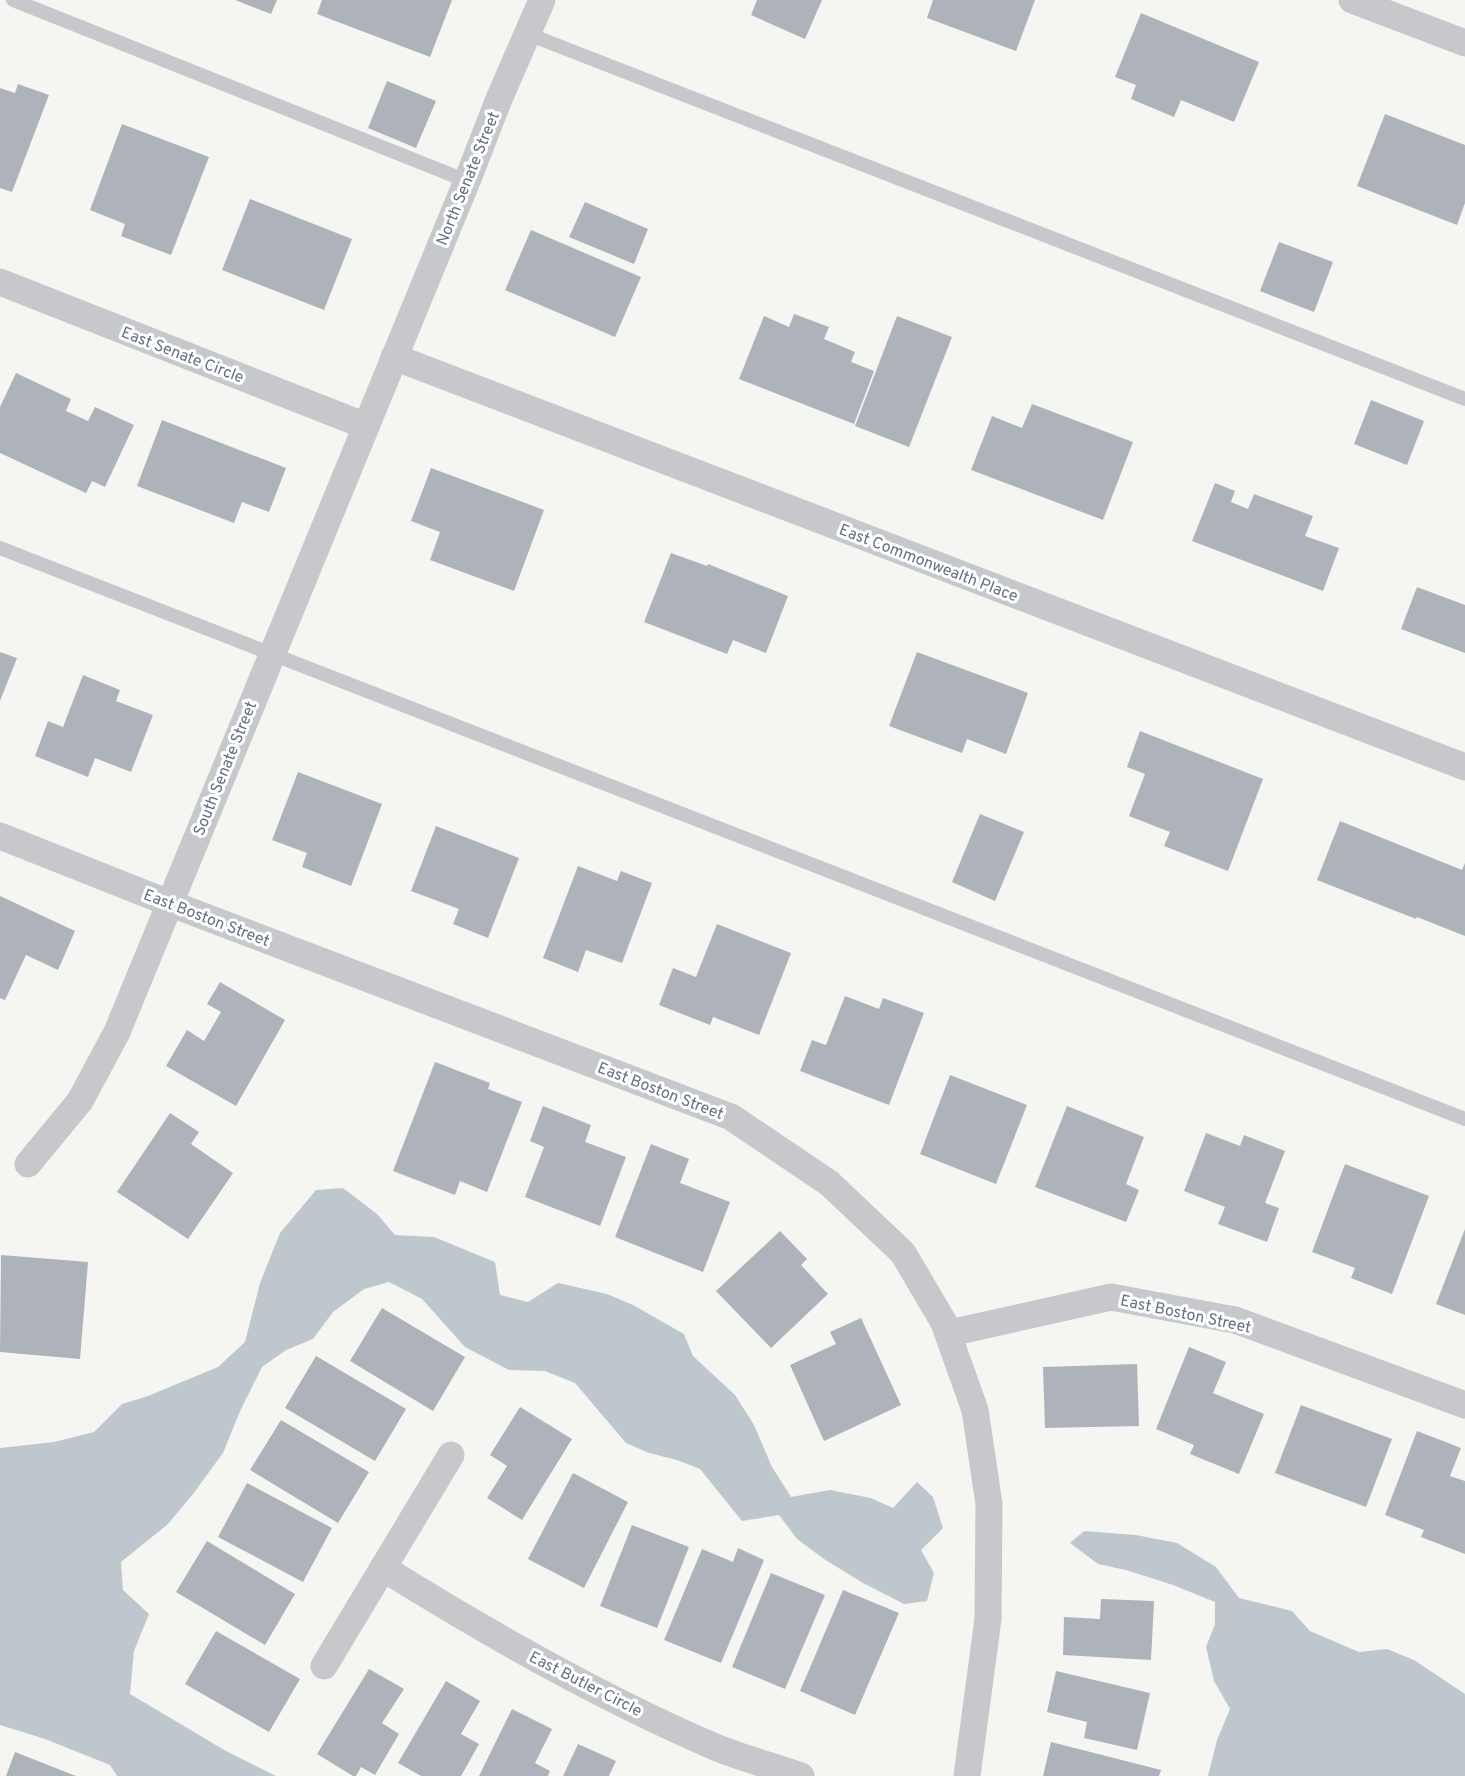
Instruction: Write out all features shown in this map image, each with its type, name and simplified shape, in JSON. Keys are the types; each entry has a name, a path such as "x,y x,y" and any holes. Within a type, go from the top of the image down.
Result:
{"street":[{"name":"North Senate Street","path":"394,357 499,99 542,0"},
{"path":"1352,0 1465,43"},
{"name":"East Senate Circle","path":"0,282 366,426"},
{"name":"South Senate Street","path":"28,1164 80,1101 117,1032 394,357"},
{"name":"East Commonwealth Place","path":"394,357 1465,767"},
{"name":"East Boston Street","path":"0,836 169,903 731,1117 829,1183 903,1252 950,1333 1111,1297 1235,1320 1465,1405"},
{"path":"944,1323 975,1410 989,1504 988,1619 967,1776"},
{"path":"324,1666 452,1455"},
{"name":"East Butler Circle","path":"383,1568 437,1602 585,1686 716,1747 801,1776"}],"lane":[{"path":"13,0 467,181"},
{"path":"528,34 1465,399"},
{"path":"0,548 1465,1119"}],"shaded area":[{"path":"343,1188 377,1214 395,1235 434,1237 495,1262 500,1295 528,1302 558,1283 607,1294 633,1305 684,1334 693,1356 735,1395 754,1425 772,1467 791,1497 830,1490 871,1498 893,1508 917,1482 933,1497 943,1528 921,1550 934,1573 927,1601 904,1604 863,1583 797,1539 779,1515 742,1521 700,1469 649,1453 626,1443 575,1383 545,1371 509,1370 465,1347 422,1299 389,1282 364,1289 333,1312 313,1339 286,1350 262,1367 240,1411 223,1453 168,1524 121,1562 123,1590 149,1614 134,1651 130,1694 226,1751 276,1776 117,1776 110,1765 45,1739 0,1725 0,1448 54,1442 94,1432 122,1404 148,1396 218,1367 245,1342 260,1283 280,1233 316,1190"},
{"path":"1084,1531 1136,1535 1177,1543 1216,1567 1239,1598 1292,1611 1310,1631 1359,1652 1387,1649 1414,1660 1465,1694 1465,1776 1208,1776 1217,1740 1230,1709 1214,1681 1206,1647 1215,1624 1215,1602 1173,1585 1098,1564 1070,1543"}],"building":[{"path":"235,0 277,0 271,14"},
{"path":"322,0 452,0 430,57 317,14"},
{"path":"757,0 822,0 805,39 751,15"},
{"path":"933,0 1035,0 1016,51 927,18"},
{"path":"1141,13 1259,62 1234,122 1181,100 1174,117 1131,99 1136,85 1115,77"},
{"path":"387,81 436,101 416,148 368,128"},
{"path":"18,84 49,95 12,192 0,188 0,88 15,93"},
{"path":"1385,114 1465,145 1465,203 1457,225 1357,186"},
{"path":"122,124 209,157 171,255 121,236 125,224 90,210"},
{"path":"250,199 352,239 324,310 222,270"},
{"path":"585,202 648,229 634,264 569,237"},
{"path":"531,230 641,277 615,337 505,290"},
{"path":"1279,242 1333,262 1314,312 1260,291"},
{"path":"794,314 829,327 824,339 855,352 851,362 874,371 854,424 739,379 764,316 789,327"},
{"path":"897,316 952,337 909,447 855,426"},
{"path":"16,373 71,399 66,411 88,421 95,407 134,425 105,487 92,481 86,493 0,453 0,407"},
{"path":"1371,400 1424,421 1407,465 1354,444"},
{"path":"1032,404 1133,442 1103,520 971,470 992,416 1022,428"},
{"path":"162,420 286,468 269,512 242,502 234,523 137,486"},
{"path":"431,468 544,510 514,591 430,560 440,532 411,521"},
{"path":"1215,483 1235,491 1231,502 1248,509 1254,494 1313,516 1305,536 1339,548 1323,591 1192,541"},
{"path":"671,553 707,566 708,564 788,596 766,653 733,640 727,654 644,622"},
{"path":"1417,587 1465,605 1465,653 1401,629"},
{"path":"0,652 17,658 0,701"},
{"path":"917,652 1028,693 1006,754 967,739 962,753 889,726"},
{"path":"83,675 120,690 116,701 153,715 131,772 95,758 88,777 35,756 48,721 63,727"},
{"path":"1140,731 1263,779 1228,871 1164,846 1170,832 1129,816 1145,774 1127,767"},
{"path":"298,772 382,804 351,886 302,867 307,853 272,840"},
{"path":"980,814 1024,832 995,901 952,882"},
{"path":"1340,821 1462,870 1465,863 1465,936 1317,880"},
{"path":"436,826 519,858 488,938 453,924 459,909 411,891"},
{"path":"578,866 617,881 621,871 652,883 622,963 586,950 578,972 543,958"},
{"path":"0,896 75,931 58,970 26,955 5,1000 0,998"},
{"path":"717,924 791,953 759,1035 713,1017 710,1025 659,1005 673,968 696,977"},
{"path":"220,982 285,1020 236,1106 166,1066 187,1030 204,1041 221,1012 207,1004"},
{"path":"845,996 879,1009 883,998 924,1013 889,1105 800,1071 812,1040 826,1045"},
{"path":"435,1062 490,1083 488,1089 522,1102 487,1192 460,1181 455,1195 393,1171"},
{"path":"950,1075 1027,1105 996,1184 920,1154"},
{"path":"543,1106 591,1125 585,1142 626,1157 600,1226 525,1197 544,1147 530,1141"},
{"path":"1067,1106 1144,1137 1126,1184 1139,1190 1126,1222 1035,1187"},
{"path":"170,1113 199,1132 191,1144 233,1173 188,1239 117,1192"},
{"path":"1206,1133 1240,1146 1244,1135 1285,1151 1265,1203 1279,1208 1267,1242 1218,1224 1225,1207 1184,1191"},
{"path":"651,1144 689,1159 680,1183 730,1202 703,1272 615,1237"},
{"path":"1345,1164 1429,1196 1392,1294 1351,1278 1355,1268 1312,1252"},
{"path":"1465,1229 1465,1315 1436,1304"},
{"path":"780,1231 807,1259 801,1265 828,1294 771,1348 716,1291"},
{"path":"1,1255 88,1262 80,1359 0,1352"},
{"path":"382,1308 465,1357 433,1411 350,1361"},
{"path":"861,1318 901,1405 824,1441 790,1365 836,1344 830,1332"},
{"path":"1189,1347 1226,1362 1213,1393 1264,1414 1239,1474 1190,1454 1194,1445 1156,1429"},
{"path":"316,1356 406,1409 375,1461 285,1408"},
{"path":"1137,1364 1139,1426 1045,1428 1043,1367"},
{"path":"1301,1405 1392,1439 1366,1507 1275,1473"},
{"path":"520,1407 572,1439 522,1520 487,1498 507,1466 490,1455"},
{"path":"281,1420 369,1472 338,1523 250,1470"},
{"path":"1417,1431 1461,1448 1450,1476 1465,1481 1465,1554 1421,1537 1424,1530 1385,1515"},
{"path":"573,1473 628,1502 584,1588 528,1559"},
{"path":"247,1483 332,1528 303,1582 218,1537"},
{"path":"632,1525 689,1547 657,1628 600,1606"},
{"path":"207,1541 295,1594 265,1645 176,1592"},
{"path":"738,1548 764,1560 721,1663 664,1640 702,1549 733,1562"},
{"path":"771,1573 825,1595 785,1689 732,1667"},
{"path":"843,1590 899,1613 855,1715 800,1691"},
{"path":"1101,1599 1154,1601 1151,1660 1063,1655 1064,1617 1100,1619"},
{"path":"216,1631 300,1679 269,1732 185,1684"},
{"path":"369,1669 404,1689 382,1723 399,1734 375,1775 361,1767 356,1776 353,1776 317,1754"},
{"path":"1056,1671 1150,1693 1137,1750 1084,1738 1087,1722 1047,1712"},
{"path":"446,1681 480,1701 461,1734 479,1744 461,1776 421,1776 398,1763"},
{"path":"512,1709 552,1729 535,1763 550,1771 548,1776 479,1776"},
{"path":"1051,1742 1161,1770 1159,1776 1043,1776"},
{"path":"578,1744 616,1761 609,1776 563,1776"},
{"path":"15,1752 76,1776 6,1776"}]}
